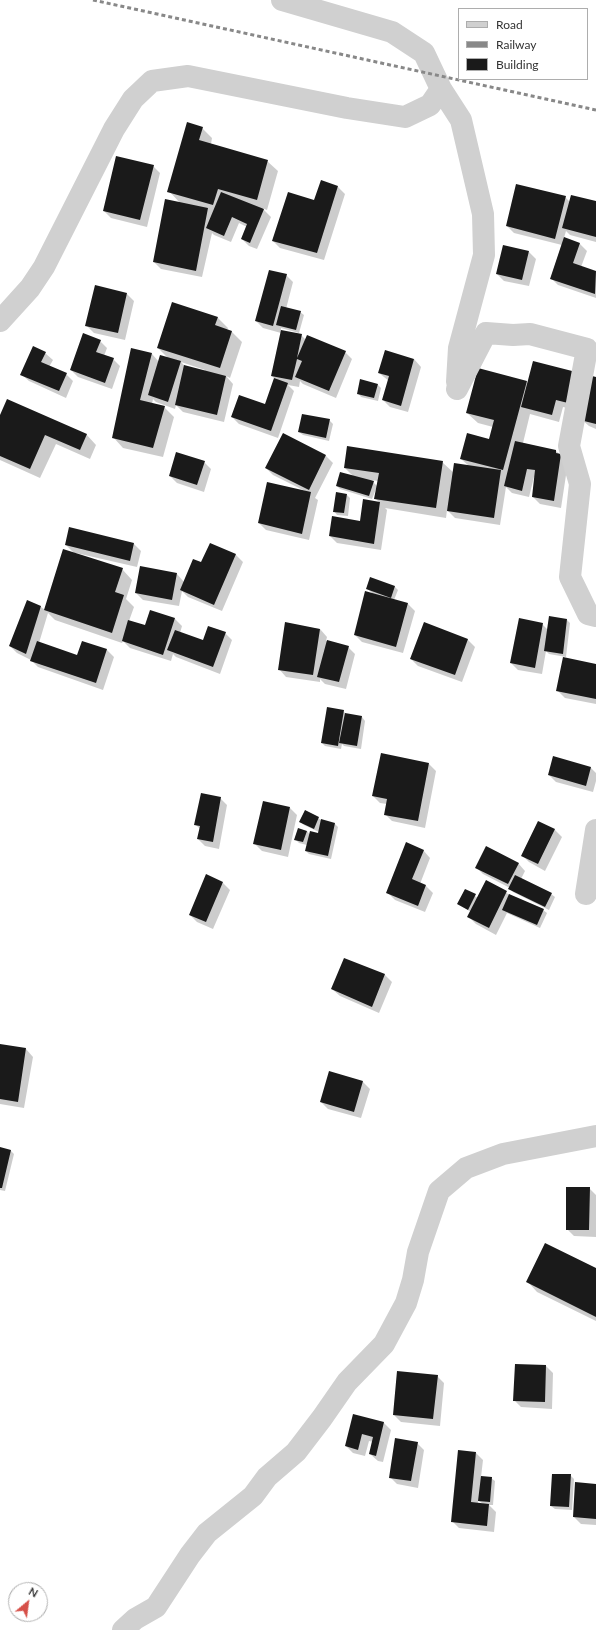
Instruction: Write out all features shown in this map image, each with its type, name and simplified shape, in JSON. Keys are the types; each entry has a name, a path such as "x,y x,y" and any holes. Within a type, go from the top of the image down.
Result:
{"street":[{"path":"282,0 392,32 424,54 441,89 461,120 483,214 484,255 459,348 457,389 486,333 513,335 530,334 588,349 569,446 580,484 570,577 593,619"},
{"path":"0,321 30,288 44,267 114,129 133,99 152,81 188,76 347,108 405,117 430,105 441,89"},
{"path":"586,894 596,830"},
{"path":"123,1630 135,1619 156,1607 206,1533 252,1496 267,1477 296,1452 347,1382 384,1344 406,1303 414,1280 418,1252 439,1191 466,1168 503,1154 596,1136"}],"building":[{"path":"187,122 203,127 199,140 268,160 257,200 218,189 213,205 167,192"},
{"path":"116,156 154,165 140,220 103,211"},
{"path":"321,180 338,186 317,253 272,241 288,192 314,200"},
{"path":"516,184 566,196 555,239 506,226"},
{"path":"221,192 264,209 250,243 241,239 247,224 232,217 224,236 206,228"},
{"path":"571,195 596,201 596,237 562,228"},
{"path":"165,199 208,208 196,271 153,262"},
{"path":"564,237 580,243 573,263 596,271 595,294 550,279"},
{"path":"503,245 529,251 522,280 496,274"},
{"path":"269,270 287,274 273,326 255,321"},
{"path":"95,285 127,293 118,333 85,326"},
{"path":"172,302 218,317 215,325 232,331 220,368 157,348"},
{"path":"281,306 301,311 296,330 276,325"},
{"path":"281,330 302,334 297,358 307,335 346,351 329,391 295,377 302,361 297,359 292,380 271,376"},
{"path":"83,333 101,340 96,352 114,358 105,383 70,370"},
{"path":"33,346 46,352 41,362 67,373 59,391 20,375"},
{"path":"131,348 152,353 140,400 165,406 153,448 112,438"},
{"path":"385,350 414,359 401,406 382,400 389,376 378,373"},
{"path":"160,355 181,361 168,402 148,395"},
{"path":"533,361 576,372 568,403 556,400 552,415 521,407"},
{"path":"184,365 226,376 217,415 175,405"},
{"path":"478,368 527,381 503,470 460,459 467,433 489,439 494,420 466,413"},
{"path":"592,376 596,377 596,424 580,420"},
{"path":"274,378 288,383 271,431 231,417 239,395 265,404"},
{"path":"360,379 378,384 374,398 357,394"},
{"path":"7,399 87,434 80,450 45,435 30,469 0,456 0,415"},
{"path":"302,414 330,419 326,438 298,432"},
{"path":"283,433 326,455 309,490 265,468"},
{"path":"515,441 556,450 556,453 561,454 554,501 532,497 535,470 527,469 522,491 504,486"},
{"path":"347,446 443,461 436,508 374,499 379,473 344,468"},
{"path":"176,452 205,461 197,485 169,476"},
{"path":"454,463 501,470 494,518 447,511"},
{"path":"340,472 374,481 369,496 336,486"},
{"path":"267,482 311,492 302,534 258,523"},
{"path":"336,492 347,494 344,513 333,512"},
{"path":"363,499 380,502 374,544 329,536 332,516 360,521"},
{"path":"69,527 134,543 130,561 65,545"},
{"path":"210,543 236,554 214,605 180,590 193,559 201,562"},
{"path":"63,549 123,568 115,592 124,595 112,633 44,610"},
{"path":"140,566 177,573 172,600 135,593"},
{"path":"370,577 395,586 391,598 366,589"},
{"path":"365,591 408,603 396,647 354,635"},
{"path":"27,600 41,606 26,654 9,646"},
{"path":"150,610 175,618 163,655 122,641 128,620 145,625"},
{"path":"549,616 567,619 563,654 544,651"},
{"path":"519,618 543,623 535,668 510,663"},
{"path":"285,622 320,629 313,675 278,670"},
{"path":"424,622 468,639 455,675 410,659"},
{"path":"208,626 226,632 213,667 167,650 175,630 203,640"},
{"path":"327,640 349,646 339,682 317,677"},
{"path":"37,641 77,655 82,641 107,649 96,683 30,661"},
{"path":"563,657 596,664 596,699 556,691"},
{"path":"327,707 344,710 338,746 321,743"},
{"path":"345,713 362,716 357,746 339,743"},
{"path":"381,753 429,763 418,821 384,815 387,799 372,796"},
{"path":"553,756 591,767 586,786 548,775"},
{"path":"201,793 221,797 213,842 197,839 200,826 194,825"},
{"path":"263,801 290,807 281,850 253,844"},
{"path":"305,810 319,817 314,829 299,822"},
{"path":"321,819 335,823 328,856 305,851 310,831 318,833"},
{"path":"538,821 555,829 538,864 521,856"},
{"path":"298,828 307,831 303,842 294,840"},
{"path":"406,842 424,850 412,879 426,885 418,906 386,893"},
{"path":"486,846 519,863 508,884 475,868"},
{"path":"206,874 223,882 206,922 189,915"},
{"path":"515,875 552,893 545,907 508,889"},
{"path":"486,880 507,891 489,928 467,917"},
{"path":"465,889 476,894 468,910 457,904"},
{"path":"509,894 544,909 537,925 502,910"},
{"path":"344,958 385,974 372,1007 331,989"},
{"path":"0,1044 26,1048 18,1102 0,1099"},
{"path":"329,1071 363,1081 354,1112 320,1102"},
{"path":"0,1147 11,1150 2,1188 0,1188"},
{"path":"566,1187 590,1187 589,1230 566,1230"},
{"path":"545,1243 596,1268 596,1317 526,1282"},
{"path":"515,1364 546,1365 545,1402 513,1401"},
{"path":"397,1371 438,1375 433,1419 393,1415"},
{"path":"353,1414 384,1422 376,1456 369,1454 373,1437 362,1434 358,1450 345,1446"},
{"path":"395,1438 418,1442 411,1481 389,1478"},
{"path":"458,1450 476,1452 471,1502 489,1504 487,1526 451,1522"},
{"path":"552,1474 571,1474 569,1507 550,1506"},
{"path":"481,1476 492,1477 490,1502 478,1501"},
{"path":"575,1482 596,1484 596,1519 573,1517"}],"railway":[{"path":"93,0 458,80"},
{"path":"459,80 596,110"}]}
